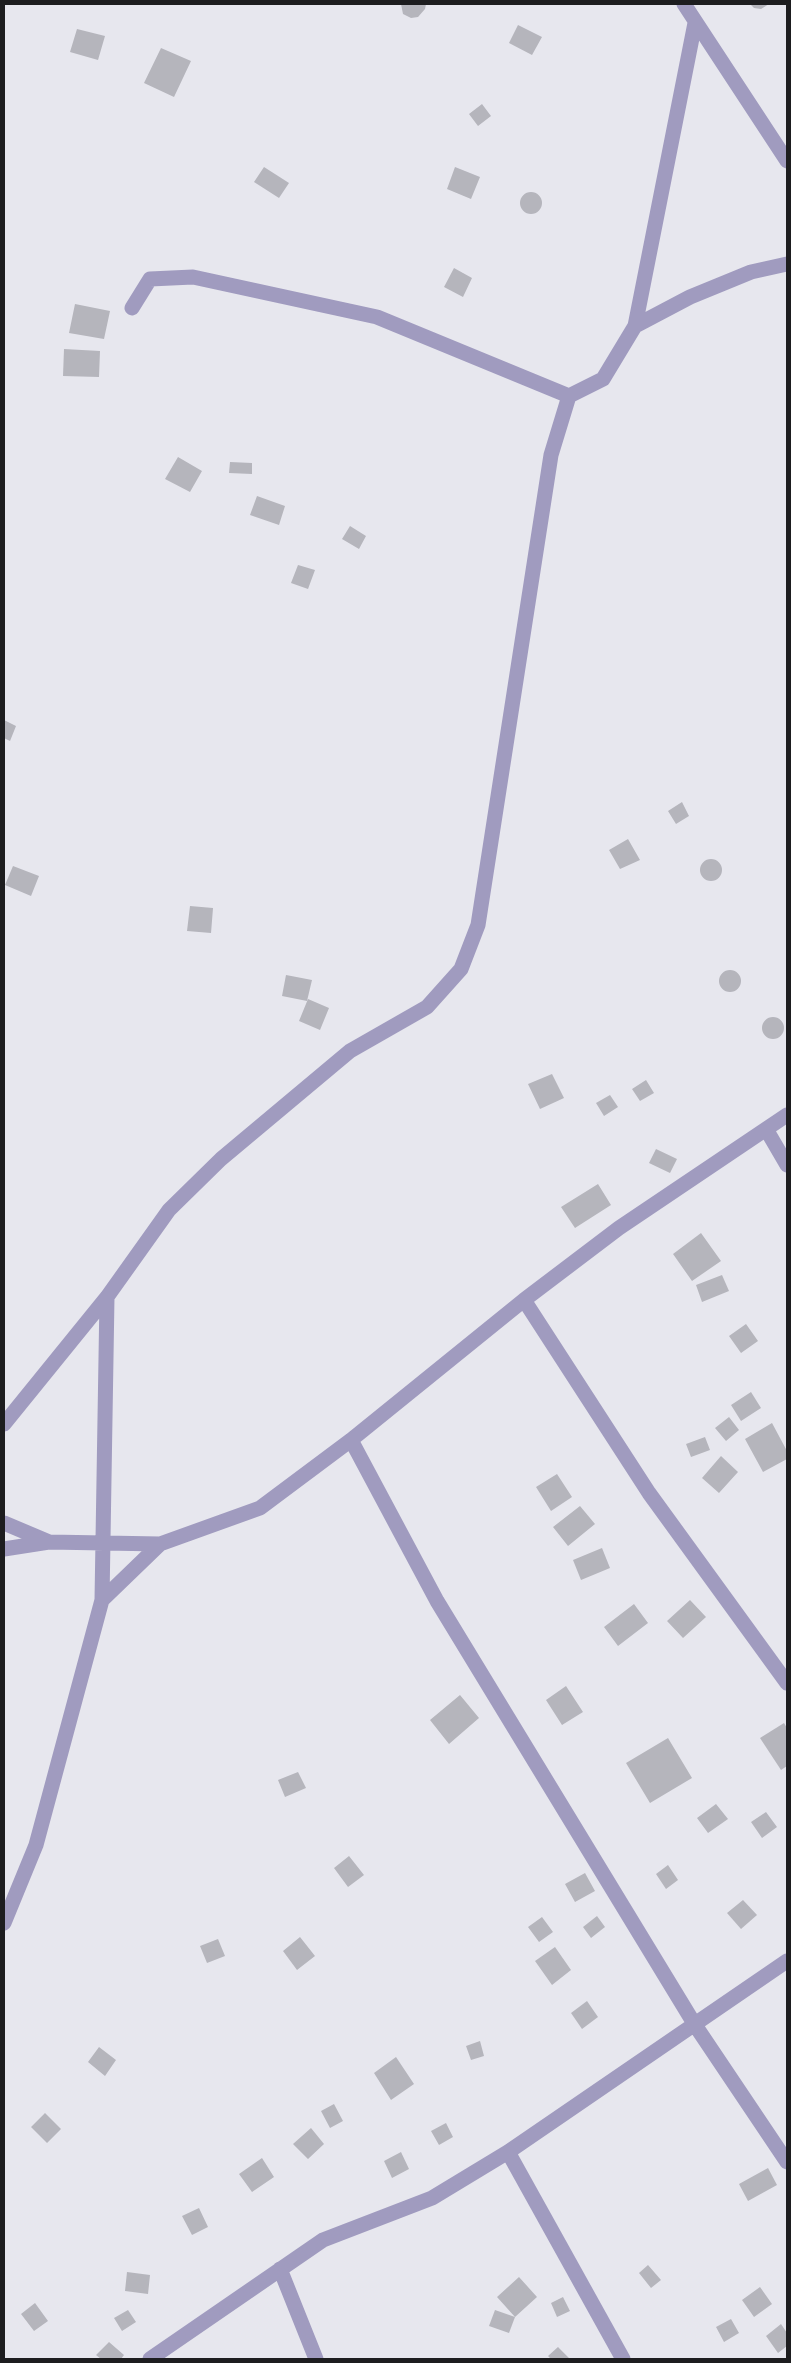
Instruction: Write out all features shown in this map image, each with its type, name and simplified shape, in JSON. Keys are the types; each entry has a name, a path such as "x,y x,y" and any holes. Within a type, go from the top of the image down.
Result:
{"street":[{"path":"684,4 787,161"},
{"path":"4,1424 108,1297 169,1210 221,1159 350,1051 427,1007 461,969 478,925 551,455 569,396 603,379 635,326 695,23"},
{"path":"635,326 690,297 716,286 751,272 787,264"},
{"path":"132,308 150,279 193,277 377,316 569,396"},
{"path":"4,1549 49,1542 160,1544 260,1508 351,1440 524,1300 620,1228 787,1115"},
{"path":"766,1129 787,1165"},
{"path":"4,1923 36,1845 102,1600 108,1297"},
{"path":"524,1300 649,1493 787,1683"},
{"path":"351,1440 437,1601 695,2025 787,2162"},
{"path":"4,1523 49,1542"},
{"path":"102,1600 160,1544"},
{"path":"150,2359 323,2240 432,2198 508,2152 787,1960"},
{"path":"508,2152 623,2359"},
{"path":"280,2269 316,2359"}],"building":[{"path":"401,4 426,4 425,9 418,17 411,18 403,14"},
{"path":"750,4 769,4 761,9 754,8"},
{"path":"518,25 542,37 532,55 509,43"},
{"path":"77,29 105,36 98,60 70,52"},
{"path":"161,48 191,61 174,97 144,83"},
{"path":"482,104 491,116 478,126 469,114"},
{"path":"264,167 289,183 279,198 254,182"},
{"path":"455,167 480,177 471,199 447,189"},
{"path":"531,192 539,195 542,203 539,211 531,214 523,211 520,203 523,195"},
{"path":"454,268 472,278 463,297 444,287"},
{"path":"75,304 110,311 104,339 69,333"},
{"path":"64,349 100,351 99,377 63,376"},
{"path":"178,457 202,471 190,492 165,479"},
{"path":"230,462 252,463 252,474 229,473"},
{"path":"257,496 285,506 279,525 250,515"},
{"path":"350,526 366,536 359,549 342,539"},
{"path":"298,565 315,570 308,589 291,583"},
{"path":"4,720 16,726 10,741 4,738"},
{"path":"682,802 689,816 676,824 668,811"},
{"path":"628,839 640,860 620,869 609,850"},
{"path":"711,859 719,862 722,870 719,878 711,881 703,878 700,870 703,862"},
{"path":"13,866 39,876 31,896 5,885"},
{"path":"190,906 213,908 211,933 187,931"},
{"path":"730,970 738,973 741,981 738,989 730,992 722,989 719,981 722,973"},
{"path":"286,975 312,980 307,1001 282,996"},
{"path":"308,999 329,1008 320,1030 299,1021"},
{"path":"773,1017 781,1020 784,1028 781,1036 773,1039 765,1036 762,1028 765,1020"},
{"path":"552,1074 564,1098 540,1109 528,1084"},
{"path":"646,1080 654,1093 640,1101 632,1089"},
{"path":"610,1095 618,1107 604,1116 596,1103"},
{"path":"656,1149 677,1159 670,1173 649,1163"},
{"path":"598,1184 611,1205 575,1228 561,1207"},
{"path":"701,1233 721,1261 692,1281 673,1254"},
{"path":"722,1275 729,1291 702,1302 696,1285"},
{"path":"746,1324 758,1341 741,1353 729,1336"},
{"path":"751,1392 761,1408 741,1421 731,1405"},
{"path":"729,1417 739,1430 726,1441 715,1428"},
{"path":"772,1423 787,1451 787,1459 763,1472 745,1439"},
{"path":"705,1437 710,1450 691,1457 686,1444"},
{"path":"721,1456 738,1472 719,1493 702,1478"},
{"path":"557,1474 572,1497 551,1511 536,1487"},
{"path":"580,1506 595,1524 568,1546 553,1527"},
{"path":"602,1548 610,1568 581,1580 573,1560"},
{"path":"690,1600 706,1617 683,1638 667,1621"},
{"path":"634,1604 648,1623 618,1646 604,1627"},
{"path":"566,1686 583,1712 562,1725 546,1700"},
{"path":"460,1695 479,1718 449,1744 430,1720"},
{"path":"784,1723 787,1728 787,1766 781,1770 760,1738"},
{"path":"668,1738 692,1778 650,1803 626,1763"},
{"path":"298,1772 306,1788 285,1797 278,1780"},
{"path":"716,1804 728,1819 708,1833 697,1818"},
{"path":"766,1812 777,1827 762,1838 751,1822"},
{"path":"349,1856 364,1875 348,1887 334,1868"},
{"path":"668,1865 678,1880 666,1889 656,1874"},
{"path":"585,1873 595,1891 575,1902 565,1884"},
{"path":"743,1900 757,1915 741,1929 727,1913"},
{"path":"597,1916 605,1927 591,1938 583,1927"},
{"path":"542,1917 553,1932 539,1942 528,1927"},
{"path":"300,1937 315,1956 297,1970 283,1951"},
{"path":"218,1939 225,1956 207,1963 200,1946"},
{"path":"555,1947 571,1970 552,1985 535,1961"},
{"path":"587,2001 598,2017 582,2029 571,2013"},
{"path":"480,2041 484,2056 471,2060 466,2046"},
{"path":"99,2047 116,2060 105,2076 88,2062"},
{"path":"396,2057 414,2084 391,2100 374,2073"},
{"path":"334,2104 343,2121 330,2128 321,2111"},
{"path":"45,2113 61,2129 47,2143 31,2127"},
{"path":"446,2123 453,2137 439,2145 431,2131"},
{"path":"311,2128 324,2144 308,2159 293,2144"},
{"path":"401,2152 409,2169 392,2178 384,2161"},
{"path":"262,2158 274,2177 252,2192 239,2174"},
{"path":"768,2168 777,2185 748,2201 739,2184"},
{"path":"199,2208 208,2227 192,2235 182,2216"},
{"path":"648,2265 661,2280 651,2288 639,2273"},
{"path":"127,2272 150,2275 148,2294 125,2291"},
{"path":"519,2277 537,2297 515,2317 497,2297"},
{"path":"760,2287 772,2304 754,2317 742,2300"},
{"path":"563,2297 570,2311 557,2317 551,2303"},
{"path":"35,2303 48,2321 34,2331 21,2314"},
{"path":"128,2310 136,2322 122,2331 114,2318"},
{"path":"495,2310 515,2317 509,2333 489,2326"},
{"path":"731,2319 739,2333 724,2342 716,2327"},
{"path":"781,2324 787,2333 787,2346 778,2353 766,2336"},
{"path":"109,2342 124,2355 121,2359 101,2359 96,2355"},
{"path":"558,2347 569,2358 551,2359 548,2356"}]}
